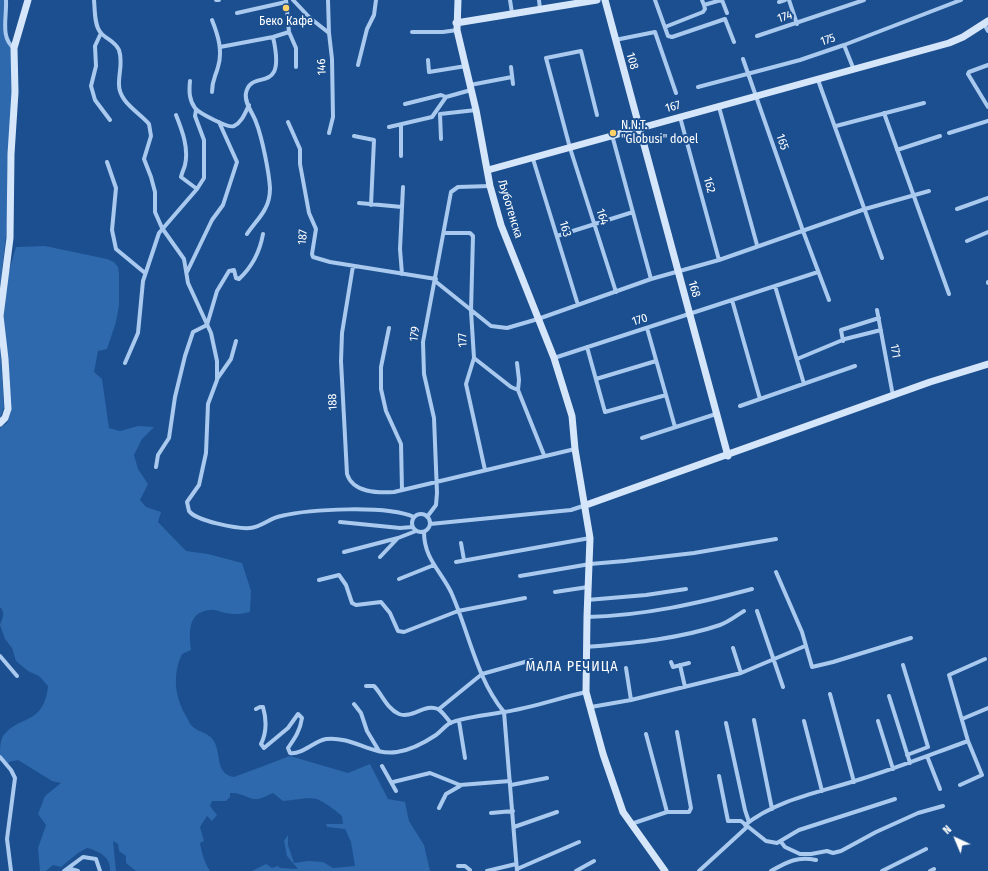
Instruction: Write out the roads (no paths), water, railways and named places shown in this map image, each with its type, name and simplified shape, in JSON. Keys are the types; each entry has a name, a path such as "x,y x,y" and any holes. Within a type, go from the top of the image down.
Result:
{"street":[{"path":"6,0 6,12 2,32 6,43 14,48"},
{"path":"0,423 5,418 8,409 5,359 0,320 10,238 11,154 15,98 14,48 28,0"},
{"path":"94,0 97,22 101,33 114,42 119,50 122,65 119,85 123,96 131,108 149,124 150,136 144,159 153,184 155,212 162,228 182,255 194,297 214,342 217,361 217,380"},
{"path":"293,0 310,18 329,33"},
{"name":"146","path":"328,0 329,33 332,59 333,117 329,133"},
{"path":"358,65 366,29 374,15 376,0"},
{"name":"Љуботенска","path":"458,0 457,26 476,110 490,186 501,226 554,358 572,416 575,449 586,505 590,538 590,564 587,600 586,692 603,754 622,812 665,871"},
{"path":"510,0 512,13"},
{"path":"539,0 540,9"},
{"path":"412,32 443,32 457,26 512,13 597,0"},
{"name":"108","path":"604,0 639,128"},
{"path":"655,0 668,36 672,37 725,19 734,42"},
{"path":"665,27 703,12 705,9 702,0"},
{"path":"704,5 721,0 727,13"},
{"path":"779,2 785,0"},
{"path":"790,0 797,24"},
{"name":"174","path":"757,36 797,24 864,0"},
{"name":"175","path":"698,87 800,60 844,45 961,0"},
{"path":"237,13 286,1 289,32 296,48 296,67"},
{"path":"212,20 220,47 218,68 212,80 212,92"},
{"path":"986,23 988,31"},
{"name":"167","path":"488,170 949,43 986,23"},
{"path":"220,47 272,37 289,32"},
{"path":"614,40 655,32 676,93"},
{"path":"101,33 95,46 96,66 91,86 95,100 110,120"},
{"path":"247,234 265,210 269,199 270,188 259,130 249,106 246,94 248,87 253,82 271,76 275,73 277,65 272,37"},
{"path":"844,45 854,70"},
{"name":"164","path":"598,114 581,51 546,58 570,148 616,292"},
{"name":"165","path":"743,59 802,231 829,300"},
{"path":"428,60 429,72 466,66"},
{"path":"988,64 969,72 968,74 988,107"},
{"path":"511,67 513,84"},
{"path":"389,128 424,120 435,115 446,97 470,87 512,77"},
{"path":"818,80 836,126 882,258"},
{"path":"190,81 189,96 196,110 219,122 231,127 234,126 243,118 249,106"},
{"path":"405,104 441,95 446,97"},
{"path":"836,126 924,104"},
{"path":"719,107 757,245"},
{"path":"124,364 139,329 141,291 145,273 162,228 197,189 202,182 205,172 204,140 195,116 196,110"},
{"path":"441,139 440,114 476,110"},
{"path":"884,113 949,294"},
{"path":"176,115 186,147 185,164 181,177 197,189"},
{"name":"162","path":"680,116 719,260"},
{"path":"949,133 988,121"},
{"path":"187,273 212,220 224,205 237,162 219,122"},
{"name":"187","path":"288,122 300,149 301,167 309,213 316,229 312,256 330,262 436,280"},
{"path":"401,156 402,126"},
{"name":"168","path":"639,128 728,456"},
{"path":"354,136 374,140 371,205"},
{"path":"612,136 651,279"},
{"path":"898,150 940,136"},
{"name":"163","path":"532,159 578,305"},
{"path":"107,162 116,188 112,230 116,249 145,273"},
{"name":"179","path":"427,517 436,505 437,492 434,418 423,363 425,329 436,280 451,192 458,187 490,186"},
{"path":"402,274 400,249 403,187"},
{"path":"436,280 471,311 491,326 497,328 507,328 538,319 651,279 719,260 757,245 865,209 913,194 929,191"},
{"path":"956,209 988,198"},
{"path":"359,203 402,207"},
{"path":"557,236 633,212"},
{"path":"967,241 988,232"},
{"name":"177","path":"444,233 470,233 473,236 471,311 474,358 466,384 485,470"},
{"path":"156,467 158,455 169,438 175,397 185,356 193,332 207,325 217,291 229,271 234,270 237,280 252,264 260,247 263,234"},
{"name":"188","path":"353,266 342,333 341,361 346,474 350,482 367,491 381,493 402,490 544,455 575,449"},
{"name":"170","path":"554,358 818,272"},
{"path":"775,286 804,384"},
{"path":"732,300 760,399"},
{"name":"171","path":"877,310 893,396"},
{"path":"842,340 841,330 879,318"},
{"path":"389,328 381,367 381,389 387,414 401,444 402,490"},
{"path":"647,328 675,427"},
{"path":"797,359 842,340 881,330"},
{"path":"236,341 231,360 217,380 208,400 206,449 200,480 196,490 187,502 187,506 191,514 228,526 248,528 279,516 335,510 372,510 405,514 414,517 421,514 427,517 430,524"},
{"path":"587,347 604,410 607,413 666,395"},
{"path":"474,358 511,387 518,390"},
{"path":"596,379 656,361"},
{"path":"517,363 520,380 518,390 544,455"},
{"path":"578,842 517,870 504,712 492,696 482,674 450,592 427,554 424,544 424,532 430,524 571,510 988,364"},
{"path":"740,406 855,366"},
{"path":"642,438 716,414"},
{"path":"414,517 412,522 414,529"},
{"path":"340,522 414,529 424,532"},
{"path":"344,552 398,538 414,529"},
{"path":"380,557 398,538"},
{"path":"456,562 590,538"},
{"path":"520,576 590,564 626,562 687,554 776,539"},
{"path":"461,543 464,560"},
{"path":"399,578 434,565"},
{"path":"776,572 802,632 811,665 815,667 911,638"},
{"path":"319,580 339,575 346,585 352,603 356,605 381,602 390,613 398,631 404,632 458,611 525,598"},
{"path":"555,592 588,587"},
{"path":"587,600 646,595 686,589"},
{"path":"587,617 610,616 685,605 752,589"},
{"path":"587,647 684,634 722,624 744,611"},
{"path":"757,611 775,659 783,687"},
{"path":"590,707 631,700 741,672 805,646"},
{"path":"733,648 741,672"},
{"path":"0,656 16,676"},
{"path":"960,785 982,775 968,741 949,675 985,659"},
{"path":"366,686 374,686 393,710 400,714 408,715 425,709 438,709 482,674 532,660"},
{"path":"671,662 673,667 689,663"},
{"path":"680,665 685,687"},
{"path":"903,665 928,747 907,755"},
{"path":"626,668 631,700"},
{"path":"256,709 260,706 263,707 265,711 266,732 261,744 264,748 288,728 298,714 302,718 301,726 295,740 288,748 290,753 298,752 315,743 333,739 349,740 368,749 398,752 415,746 451,723 586,692"},
{"path":"830,694 854,782"},
{"path":"889,696 910,763"},
{"path":"354,704 361,713 367,731 379,751"},
{"path":"962,719 988,708"},
{"path":"438,709 451,723"},
{"path":"754,720 772,808"},
{"path":"878,720 893,769"},
{"path":"459,721 465,758"},
{"path":"804,721 822,791"},
{"path":"726,723 747,825"},
{"path":"630,825 667,812 689,812 691,808 676,732"},
{"path":"646,734 667,812"},
{"path":"699,871 757,816 772,808 801,797 893,769 968,741"},
{"path":"927,756 940,789"},
{"path":"0,757 12,770 15,778 7,839 10,871"},
{"path":"382,766 393,782 396,790"},
{"path":"393,782 430,773 460,786"},
{"path":"719,776 728,821 731,823 739,821 747,825 766,841 781,842 799,830 895,799"},
{"path":"439,808 446,794 460,786 511,783 547,778"},
{"path":"781,842 785,847 800,854 811,854 827,851 833,853 841,851 876,832 918,813 943,806"},
{"path":"491,813 513,811"},
{"path":"514,827 557,812"},
{"path":"882,871 926,849"},
{"path":"65,871 78,858 86,856 96,859 100,871"},
{"path":"771,871 796,859 804,858 816,860"},
{"path":"576,871 594,861"},
{"path":"487,871 516,864"},
{"path":"458,866 465,866 468,870 476,871"},
{"path":"65,871 71,869 78,871"}],"place":[{"name":"Беко Кафе","path":"286,8"},
{"name":"N.N.T. \"Globusi\" dooel","path":"613,133"}],"district":[{"name":"МАЛА РЕЧИЦА","path":"572,667"}]}
